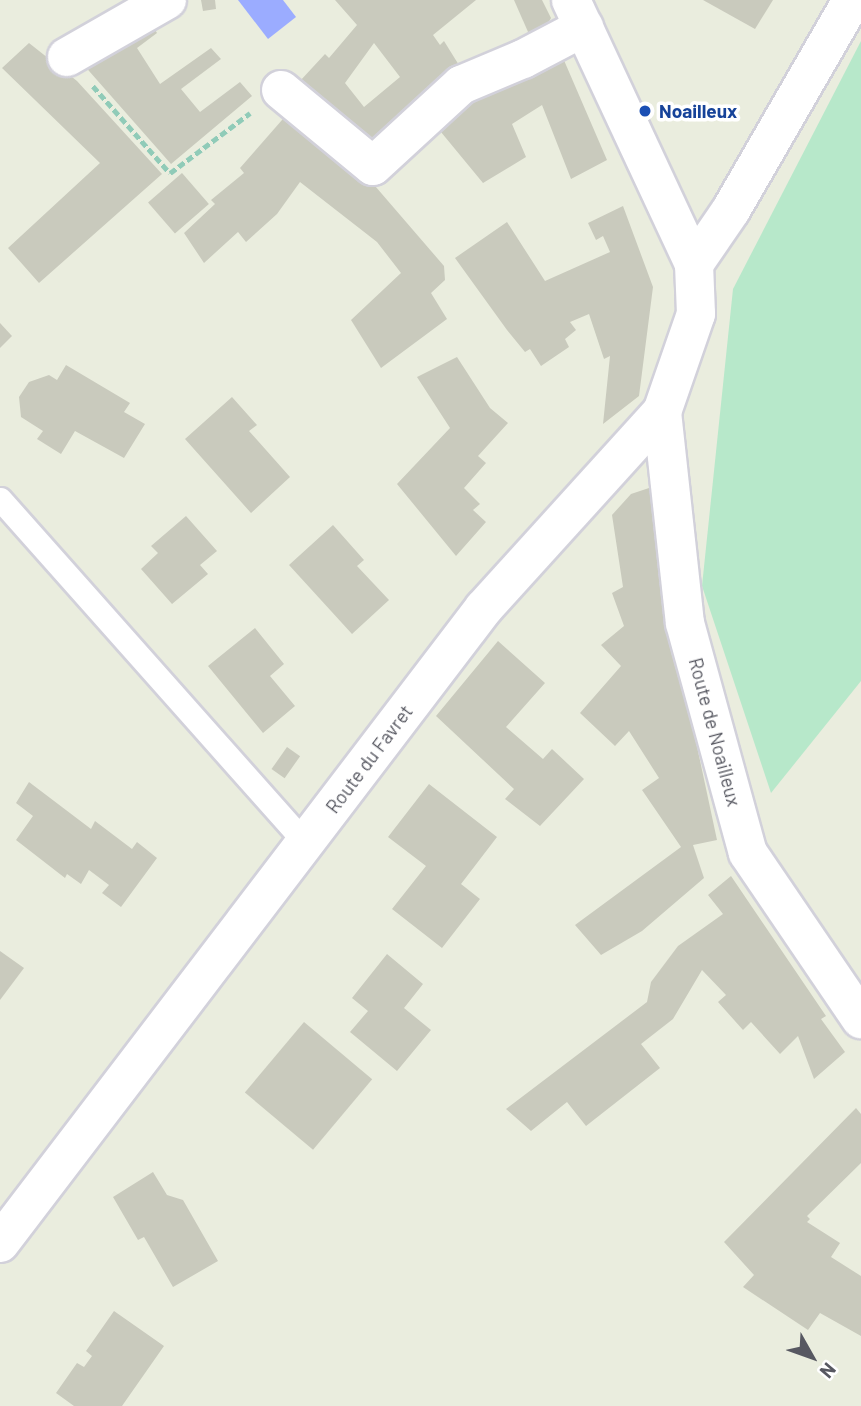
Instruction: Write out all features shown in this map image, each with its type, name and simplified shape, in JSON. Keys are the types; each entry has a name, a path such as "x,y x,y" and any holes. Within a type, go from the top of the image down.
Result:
{"street":[{"path":"67,57 167,0"},
{"path":"694,264 731,210 852,0"},
{"path":"281,90 373,166 461,85 523,60 577,14 694,264"},
{"name":"Route du Favret","path":"0,1243 484,608 662,412 696,314 694,264"},
{"name":"Route de Noailleux","path":"662,412 685,623 748,853 861,1019"}],"lane":[{"path":"0,499 305,843"}],"path":[{"path":"67,57 170,173 281,90"}],"green space":[{"path":"861,41 861,681 771,793 702,586 733,289"}],"water":[{"path":"238,0 283,0 296,17 268,39"}],"building":[{"path":"201,0 215,0 216,9 203,11"},
{"path":"335,0 476,0 433,35 440,45 444,41 462,70 371,145 300,81 325,54 329,58 357,25","holes":["374,43 400,77 364,107 345,83"]},
{"path":"514,0 542,0 551,18 539,39 532,41"},
{"path":"703,0 773,0 755,29"},
{"path":"148,19 157,33 137,48 160,84 211,48 221,59 181,89 200,112 240,82 252,96 171,164 82,63"},
{"path":"29,43 77,81 162,174 39,283 8,248 100,163 2,68"},
{"path":"563,58 607,160 571,179 542,105 512,124 526,157 483,183 436,126 502,75"},
{"path":"289,112 363,172 444,266 445,280 431,293 447,319 381,368 351,320 401,273 377,242 300,182 277,214 246,242 238,232 204,263 184,233 215,204 211,200 244,173 240,168"},
{"path":"182,173 209,204 175,233 148,203"},
{"path":"623,206 653,287 639,396 603,424 610,356 604,359 589,314 570,322 576,330 565,339 569,347 541,366 530,349 525,352 507,330 455,258 507,222 545,281 610,252 603,236 596,240 588,223"},
{"path":"0,323 12,336 0,348"},
{"path":"457,357 490,408 508,423 478,456 486,463 464,488 480,504 473,510 486,522 456,556 397,484 450,428 417,377"},
{"path":"66,365 130,403 124,412 145,424 124,458 75,431 61,454 37,439 43,431 21,417 19,397 29,382 49,375 57,380"},
{"path":"232,397 257,425 249,431 290,477 251,513 185,439"},
{"path":"652,487 677,653 717,840 693,845 704,878 642,931 601,955 575,925 681,847 642,790 659,778 629,731 615,746 580,713 621,666 601,645 624,626 612,593 623,587 612,515 631,494"},
{"path":"186,516 217,551 200,565 208,574 172,604 141,569 158,553 151,546"},
{"path":"333,525 364,560 357,566 389,600 352,634 289,565"},
{"path":"255,628 284,664 270,676 295,706 263,733 208,666"},
{"path":"498,641 545,683 506,727 543,759 552,749 584,779 540,826 505,799 514,789 436,716"},
{"path":"287,747 300,756 285,778 272,769"},
{"path":"29,782 91,829 95,821 132,849 137,842 157,858 121,907 102,893 109,885 89,870 81,884 67,874 65,878 16,840 33,816 16,803"},
{"path":"429,784 497,837 461,884 480,899 442,948 392,909 426,866 388,837"},
{"path":"731,876 826,1016 821,1019 845,1052 814,1079 798,1036 780,1054 751,1022 743,1030 718,1002 726,995 702,970 673,1019 641,1044 660,1068 586,1126 567,1102 531,1131 506,1109 647,1002 651,982 678,946 723,914 708,895"},
{"path":"0,951 24,968 0,1000"},
{"path":"387,954 423,984 404,1008 431,1030 397,1071 350,1032 368,1011 352,998"},
{"path":"304,1022 372,1079 313,1150 245,1092"},
{"path":"856,1108 861,1114 861,1163 807,1216 810,1219 807,1222 840,1243 831,1257 861,1276 861,1336 820,1313 808,1330 743,1287 754,1275 724,1242"},
{"path":"153,1172 167,1195 183,1200 218,1261 173,1287 144,1237 138,1240 113,1197"},
{"path":"114,1311 164,1346 122,1406 74,1406 56,1393 77,1363 84,1367 92,1356 86,1351"}],"place":[{"name":"Noailleux","path":"645,111"}]}
